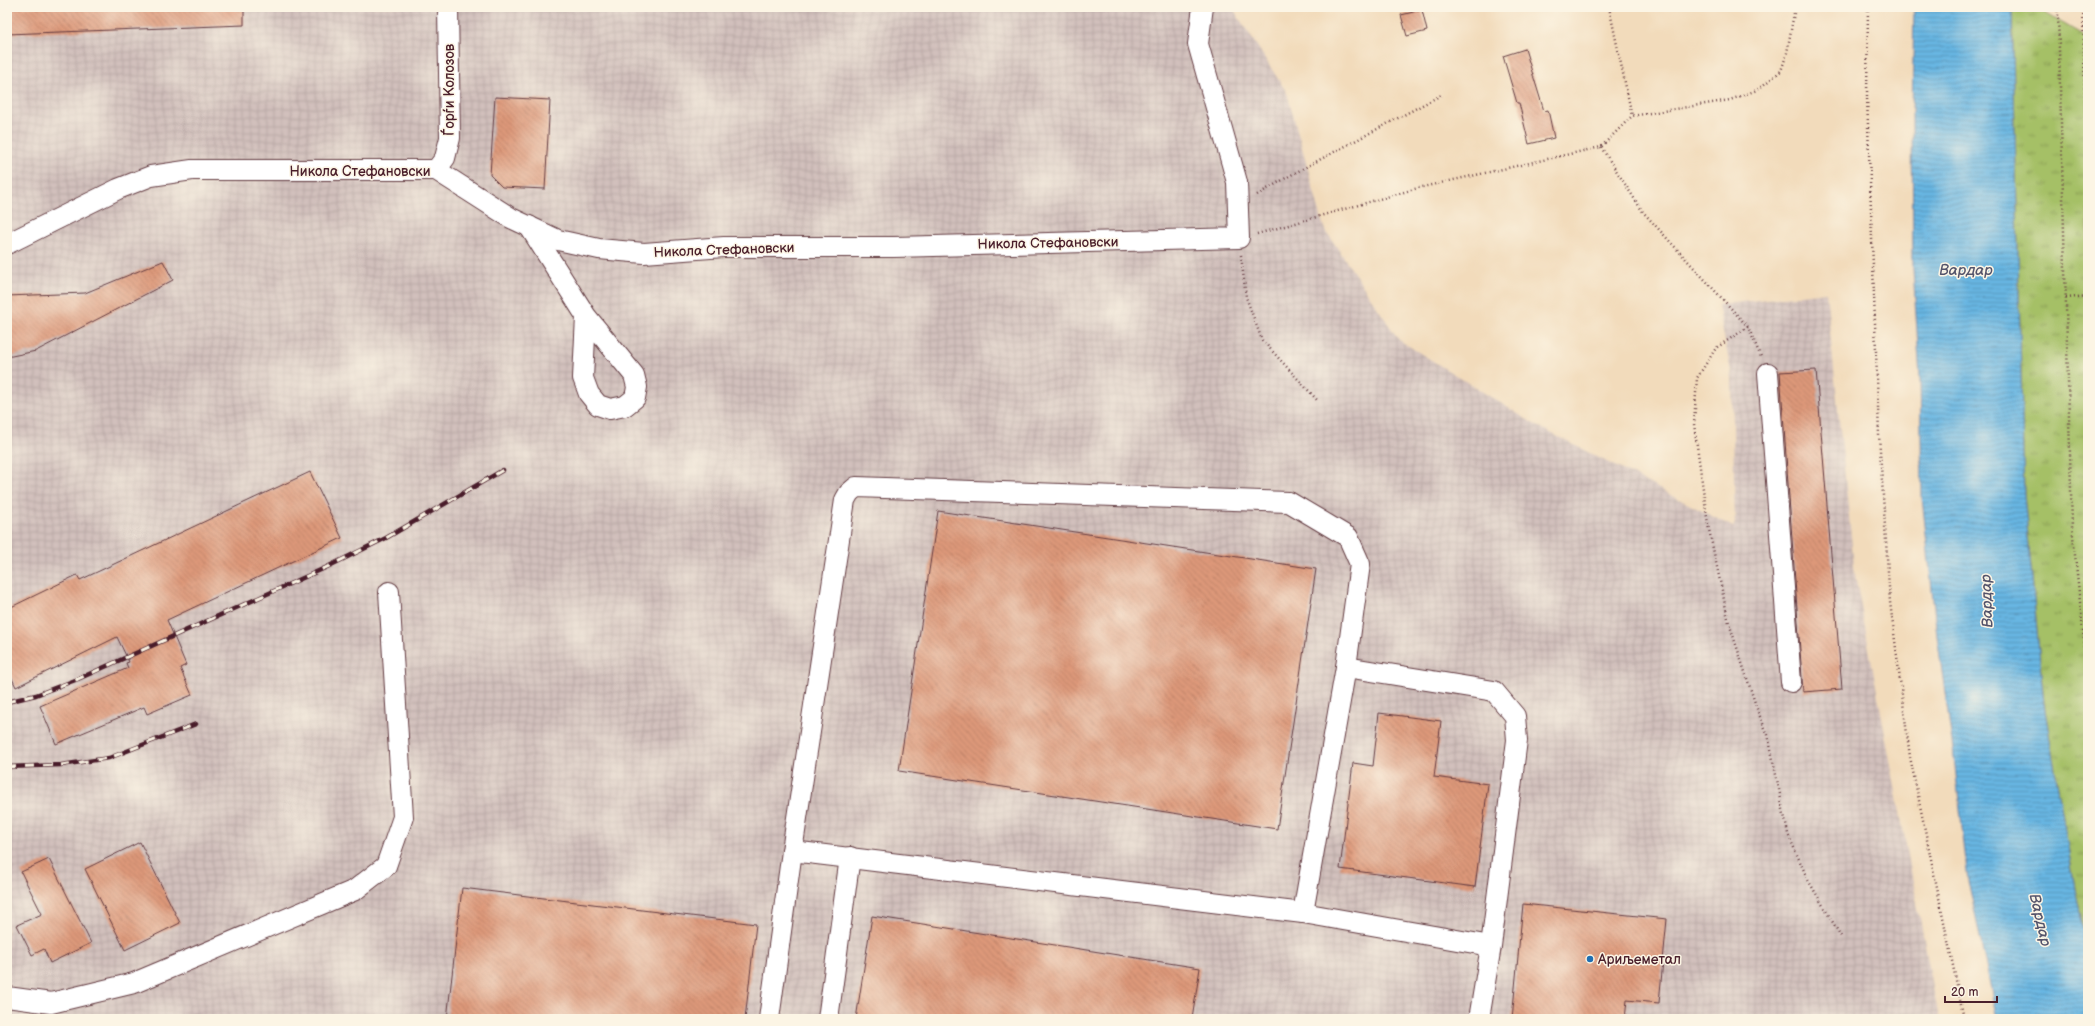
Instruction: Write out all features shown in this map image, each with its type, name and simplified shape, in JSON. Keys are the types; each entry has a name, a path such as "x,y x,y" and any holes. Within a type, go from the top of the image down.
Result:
{"street":[{"name":"Ѓорѓи Колозов","path":"436,170 445,158 450,138 448,7"},
{"path":"1203,7 1198,44 1237,182 1239,238"},
{"name":"Никола Стефановски","path":"7,244 118,189 151,176 192,170 436,170 511,218 558,240 599,249 644,253 724,247 894,247 1239,238"},
{"path":"529,226 586,316"},
{"path":"1768,373 1790,682"},
{"path":"769,1019 806,749 845,500 848,493 856,487 1289,502 1348,537 1360,564 1346,667 1304,912"},
{"path":"7,998 51,1003 134,983 355,890 386,866 403,817 389,592"},
{"path":"1346,667 1494,691 1515,716 1517,740 1491,946 1479,1019"},
{"path":"792,851 1304,912 1491,946"},
{"path":"828,1019 850,857"}],"path":[{"path":"1609,7 1632,116"},
{"path":"1318,401 1262,340 1246,297 1239,238 1285,227 1418,188 1601,147 1632,116 1730,100 1757,90 1781,71 1787,53 1795,7"},
{"path":"1868,7 1867,97 1878,428 1890,602 1910,757 1964,1019"},
{"path":"2056,7 2058,12 2062,206 2072,527 2088,677"},
{"path":"2083,7 2088,16"},
{"path":"2083,7 2086,64 2088,224"},
{"path":"1254,202 1257,195 1291,175 1443,94"},
{"path":"1601,147 1643,212 1748,327 1768,373"},
{"path":"2066,298 2088,296"},
{"path":"1748,327 1716,348 1697,378 1694,424 1708,525 1729,623 1758,712 1768,735 1788,834 1808,880 1842,938"}],"shaded area":[{"path":"7,7 1232,7 1287,93 1324,228 1399,340 1539,427 1735,528 1732,377 1718,305 1826,292 1855,575 1939,1019 7,1019"}],"green space":[{"path":"2012,7 2035,7 2088,38 2088,951 2075,889 2044,704 2024,494"}],"water":[{"name":"Вардар","path":"1914,7 2012,7 2024,494 2044,704 2075,889 2088,951 2088,1019 1997,1019 1968,880 1953,749 1937,636 1922,498 1920,378 1913,269 1912,113"}],"building":[{"path":"7,7 244,7 244,25 7,34"},
{"path":"1422,10 1427,31 1407,36 1401,15"},
{"path":"1525,49 1544,111 1548,110 1554,138 1529,144 1519,103 1517,103 1503,56"},
{"path":"495,97 550,100 545,189 502,187 490,175"},
{"path":"163,261 173,280 36,351 7,357 7,296 85,293"},
{"path":"1816,370 1842,689 1803,692 1780,372"},
{"path":"310,472 342,538 167,620 186,665 180,668 192,695 147,714 144,707 56,744 40,706 128,668 126,663 129,662 117,637 16,687 7,668 7,609 77,575 80,580"},
{"path":"938,511 1316,569 1277,829 899,771"},
{"path":"1379,713 1441,721 1434,777 1488,784 1475,887 1340,869 1353,763 1373,766"},
{"path":"140,842 180,923 125,950 85,869"},
{"path":"49,859 91,943 50,963 44,949 32,955 17,925 42,914 21,872"},
{"path":"462,888 756,924 745,1019 447,1019"},
{"name":"Ариљеметал","path":"1523,904 1667,919 1659,1003 1627,1000 1625,1019 1512,1019"},
{"path":"872,916 1200,968 1192,1019 856,1019"}],"railway":[{"path":"7,702 36,695 78,679 325,568 386,538 503,470"},
{"path":"7,767 61,765 109,758 196,724"}],"place":[{"name":"Ариљеметал","path":"1590,959"}]}
